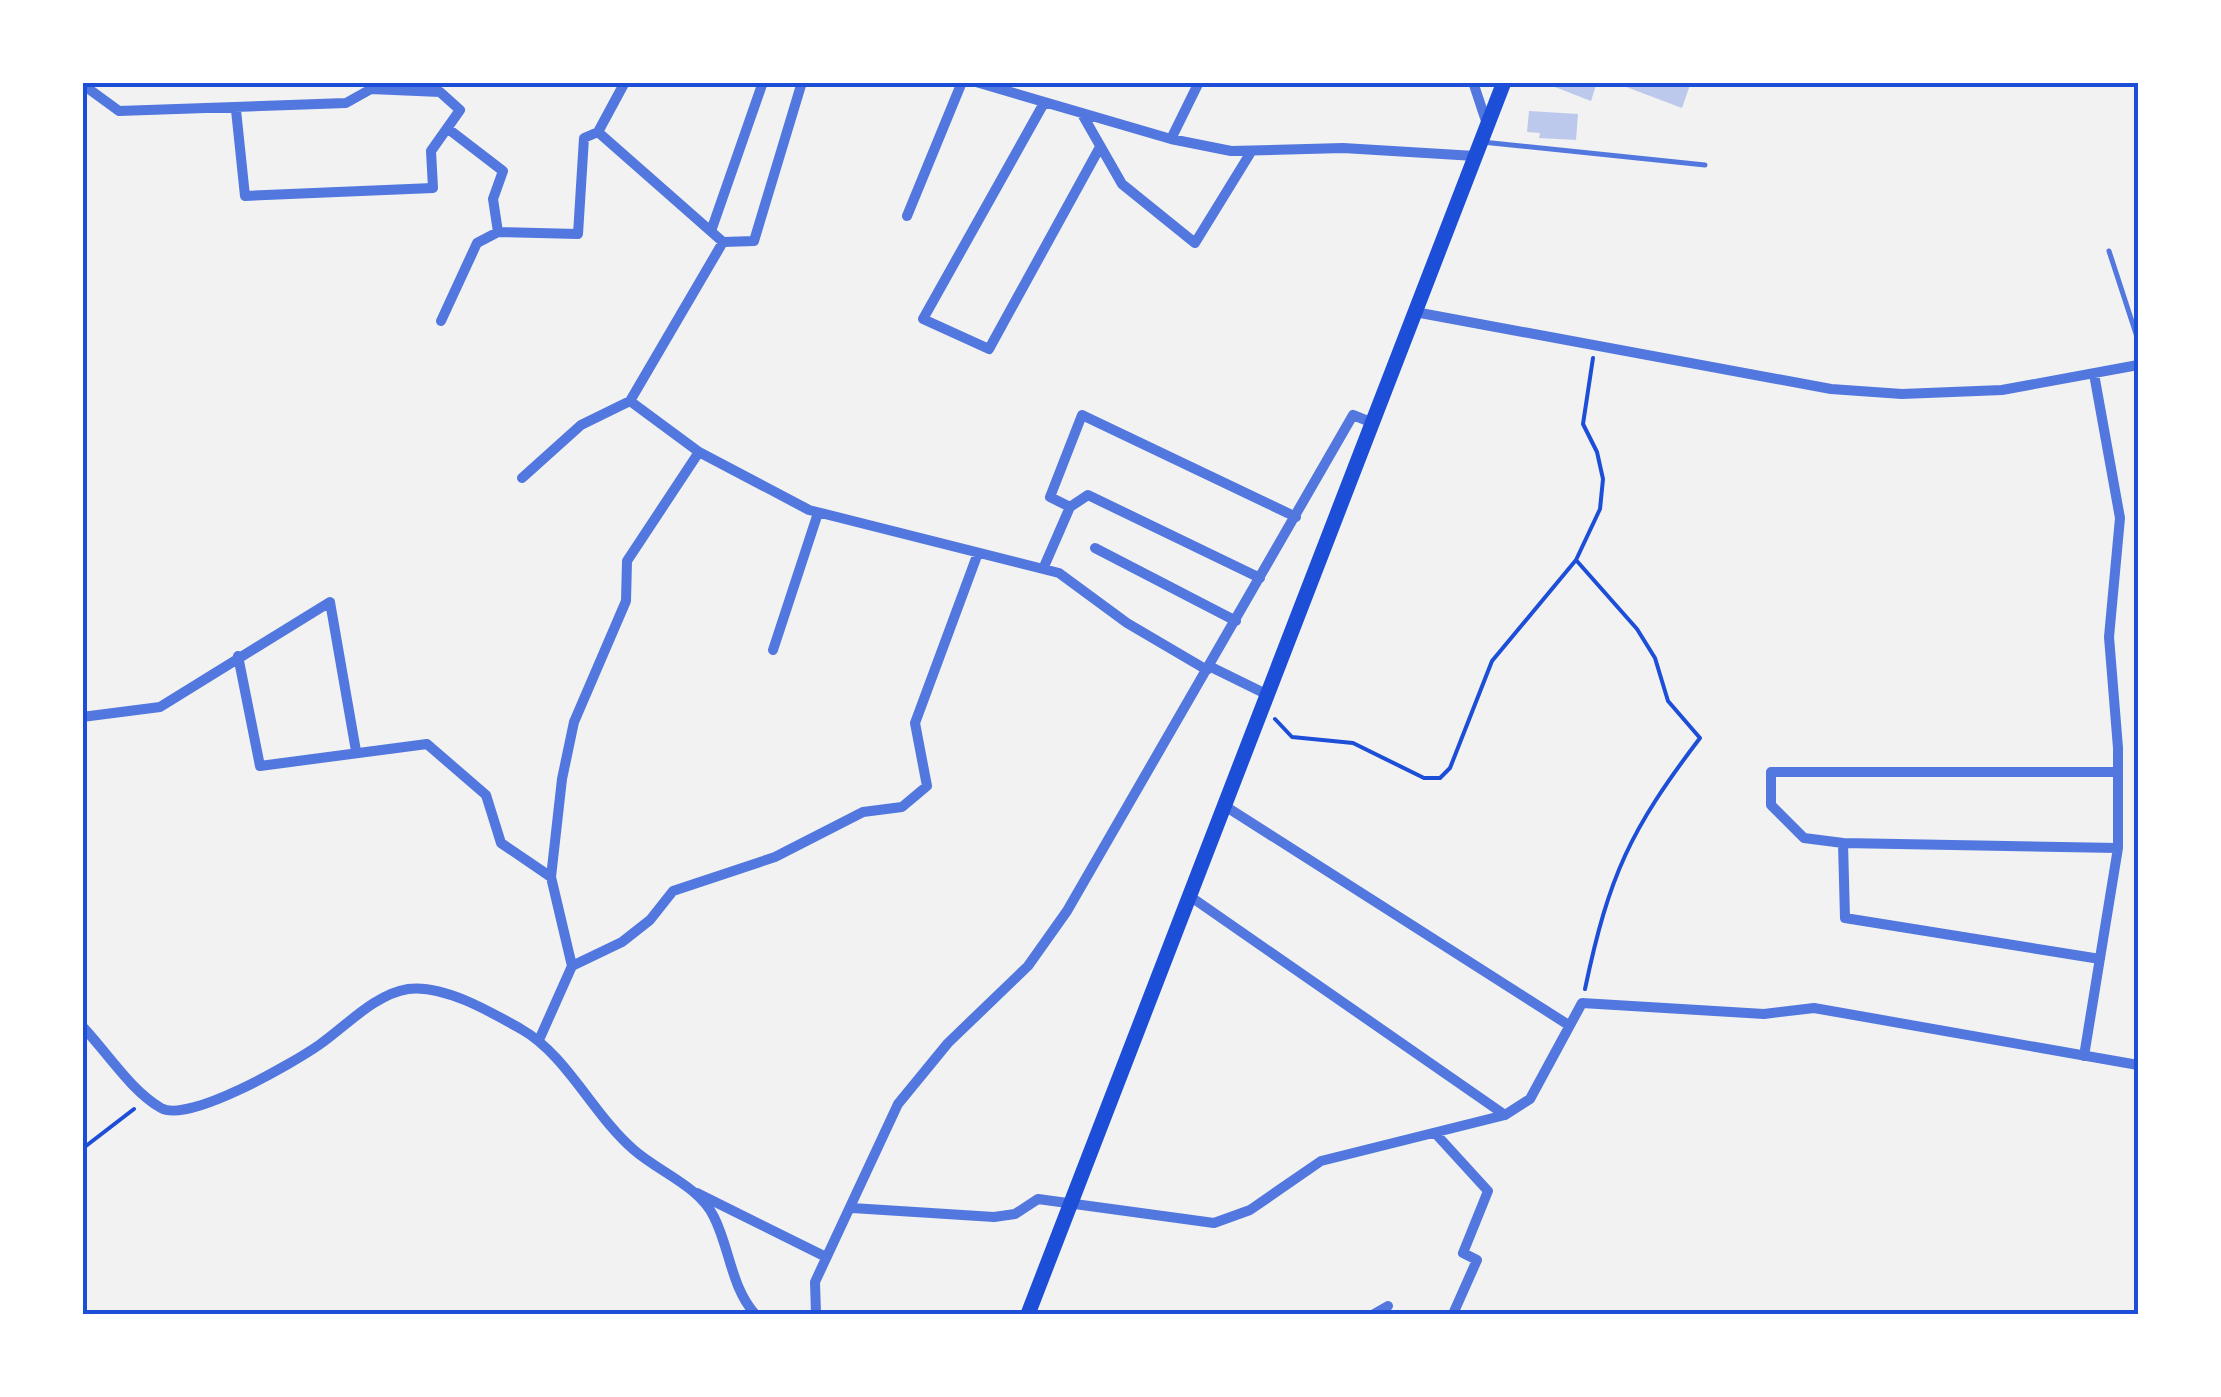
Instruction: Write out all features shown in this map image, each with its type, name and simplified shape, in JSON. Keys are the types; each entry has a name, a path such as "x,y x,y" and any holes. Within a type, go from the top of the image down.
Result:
{"main road":[{"path":"1028,1314 1504,82"}],"street":[{"path":"442,322 477,242 498,232 578,234 584,138 598,132 625,82"},
{"path":"711,230 763,82"},
{"path":"598,132 724,242 754,241 802,82"},
{"path":"907,216 962,82"},
{"path":"1171,139 1199,82"},
{"path":"1472,82 1487,125"},
{"path":"82,84 119,111 236,110 346,103 371,89 440,92 460,110 431,150 433,188 245,196 236,110"},
{"path":"984,84 1171,139 1251,152 1477,149"},
{"path":"1044,103 923,320 989,349 1100,147"},
{"path":"1081,113 1122,184 1196,243 1251,152"},
{"path":"447,128 503,171 493,199 498,232"},
{"path":"522,478 581,425 630,401 724,242"},
{"path":"1415,312 1831,389 1902,394 2002,390 2138,365"},
{"path":"2084,1056 2118,848 2118,772 2108,637 2120,518 2094,374"},
{"path":"630,401 699,452 818,513 1059,573 1126,623 1266,701"},
{"path":"1070,507 1050,497 1082,415 1296,516"},
{"path":"816,1314 816,1282 898,1104 935,1056 1028,966 1067,911 1353,415 1372,423"},
{"path":"539,1040 572,966 551,877 562,779 574,722 626,601 627,561 699,452"},
{"path":"1043,569 1070,507 1088,495 1260,578"},
{"path":"773,650 818,513"},
{"path":"1095,548 1236,620"},
{"path":"572,966 622,942 650,920 673,891 774,857 863,812 902,807 927,786 915,723 978,553"},
{"path":"82,717 160,707 330,602 356,751"},
{"path":"238,656 260,766 427,744 486,795 501,843 551,877"},
{"path":"2118,772 1771,772 1771,805 1804,838 1843,844 2118,848"},
{"path":"1225,806 1567,1024"},
{"path":"1843,844 1844,918 2100,959"},
{"path":"1191,897 1504,1115"},
{"path":"82,1026 149,1098 164,1110 182,1112 204,1106 315,1048 385,997 408,989 436,991 539,1040 614,1131 691,1190 714,1215 743,1301 755,1314"},
{"path":"852,1208 994,1217 1015,1214 1030,1200 1214,1223 1250,1210 1321,1161 1504,1115 1530,1099 1567,1024 1582,1003 1764,1014 1814,1008 2138,1065"},
{"path":"1436,1133 1488,1191 1463,1252 1477,1260 1453,1314"},
{"path":"691,1190 826,1257"},
{"path":"1374,1314 1388,1306"}],"lane":[{"path":"1477,149 1706,165"},
{"path":"2109,251 2138,340"}],"path":[{"path":"1266,701 1292,737 1353,742 1424,778 1440,778 1462,742 1492,661 1576,560 1600,509 1602,480 1583,424 1595,348"},
{"path":"1576,560 1637,628 1655,658 1668,701 1700,738 1625,848 1601,912 1582,1003"},
{"path":"82,1149 149,1098"}],"building":[{"path":"1542,82 1597,82 1591,101"},
{"path":"1613,82 1691,82 1682,108"},
{"path":"1529,111 1578,114 1576,140 1539,138 1540,133 1527,132"}]}
